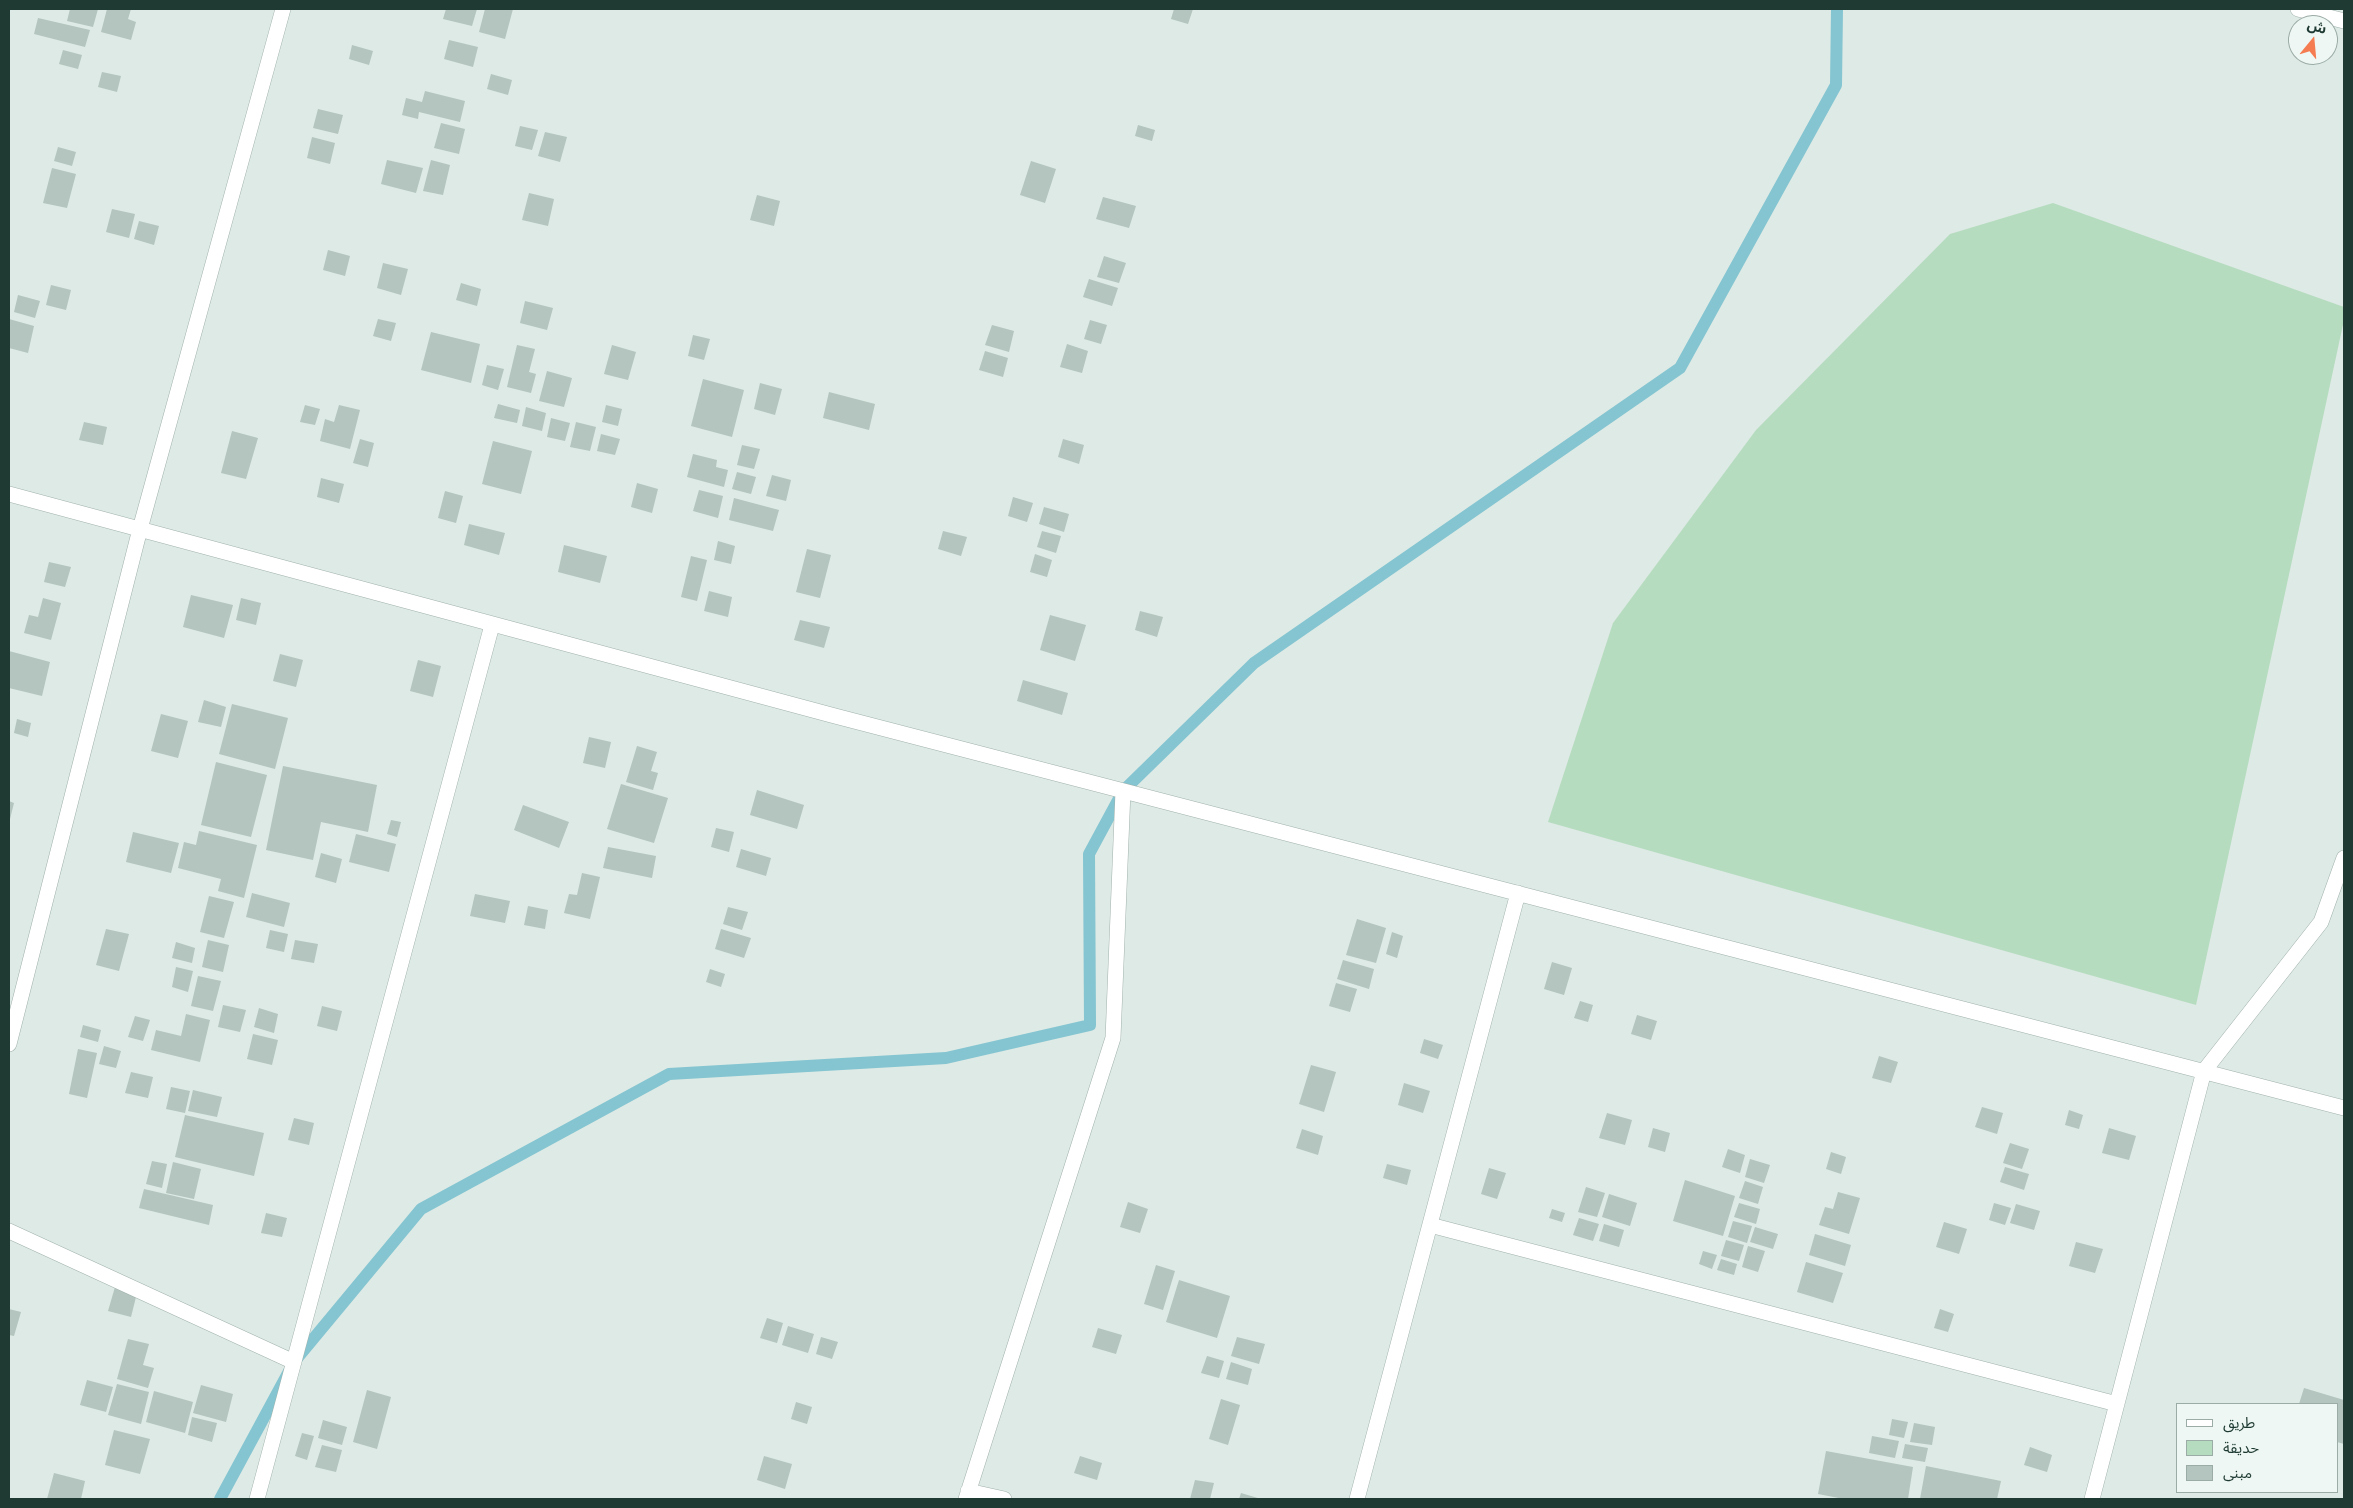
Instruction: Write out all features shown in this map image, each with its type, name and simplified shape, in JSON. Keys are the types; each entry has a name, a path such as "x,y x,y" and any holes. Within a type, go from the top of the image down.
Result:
{"street":[{"path":"9,1044 140,529 283,9"},
{"path":"2298,9 2344,21"},
{"path":"9,494 492,625 1122,791 2344,1108"},
{"path":"257,1499 492,625"},
{"path":"1004,1499 967,1495 1113,1038 1122,791"},
{"path":"2092,1499 2204,1071 2321,922 2344,858"},
{"path":"1357,1499 1518,893"},
{"path":"1430,1225 2117,1404"},
{"path":"9,1231 294,1362"}],"green space":[{"path":"2053,203 2344,307 2344,320 2196,1005 1548,822 1613,623 1756,430 1950,234"}],"building":[{"path":"70,9 98,9 93,27 67,21"},
{"path":"107,9 131,9 128,19 136,22 131,40 101,32"},
{"path":"446,9 477,9 472,26 443,19"},
{"path":"485,9 513,9 505,39 479,32"},
{"path":"1174,9 1193,9 1188,24 1171,19"},
{"path":"38,18 90,30 85,47 34,34"},
{"path":"449,40 478,47 473,67 444,59"},
{"path":"352,45 373,51 369,65 349,59"},
{"path":"63,50 82,55 78,69 59,64"},
{"path":"102,72 121,76 117,92 98,87"},
{"path":"491,74 512,80 508,95 487,89"},
{"path":"425,91 465,101 460,122 419,112 418,119 402,115 406,98 422,102"},
{"path":"318,109 343,115 338,134 313,128"},
{"path":"441,123 465,129 459,154 434,148"},
{"path":"1138,125 1155,130 1152,141 1135,136"},
{"path":"520,126 538,130 532,150 515,146"},
{"path":"545,132 567,137 560,162 538,156"},
{"path":"312,137 335,143 330,164 307,158"},
{"path":"58,147 76,152 72,166 54,161"},
{"path":"387,160 423,168 416,193 381,184"},
{"path":"431,160 450,165 443,195 423,191"},
{"path":"1031,161 1056,169 1045,203 1020,195"},
{"path":"52,168 76,174 67,208 43,203"},
{"path":"529,193 554,199 548,226 522,220"},
{"path":"757,195 780,201 774,226 750,220"},
{"path":"1103,197 1136,206 1129,228 1096,219"},
{"path":"112,209 135,214 129,238 106,232"},
{"path":"139,221 159,226 154,245 134,239"},
{"path":"328,250 350,256 345,276 323,270"},
{"path":"1104,256 1126,263 1119,283 1097,277"},
{"path":"383,263 408,269 401,295 377,288"},
{"path":"1089,279 1118,288 1112,306 1083,297"},
{"path":"461,283 481,289 477,306 456,300"},
{"path":"51,285 71,290 66,310 46,305"},
{"path":"18,295 40,301 35,318 14,312"},
{"path":"525,301 553,308 547,330 520,323"},
{"path":"9,319 34,326 28,353 9,348"},
{"path":"378,319 396,323 391,341 373,336"},
{"path":"1090,320 1107,325 1101,344 1084,339"},
{"path":"992,325 1014,331 1009,352 985,345"},
{"path":"431,332 480,344 471,383 421,370"},
{"path":"693,335 710,339 704,360 688,356"},
{"path":"1067,344 1088,351 1082,373 1060,367"},
{"path":"517,345 535,349 529,372 536,374 531,393 507,387"},
{"path":"612,345 636,352 628,380 604,374"},
{"path":"985,351 1008,358 1003,377 979,370"},
{"path":"487,365 504,369 498,390 482,385"},
{"path":"547,371 572,378 564,407 539,401"},
{"path":"703,379 744,390 732,437 691,426"},
{"path":"760,383 782,389 775,415 754,409"},
{"path":"829,392 875,404 869,430 823,418"},
{"path":"498,404 520,410 517,423 494,418"},
{"path":"305,405 320,409 315,425 300,422"},
{"path":"339,405 360,410 350,449 320,441 325,419 334,422"},
{"path":"606,405 622,409 618,426 602,422"},
{"path":"526,407 546,413 542,431 522,426"},
{"path":"551,418 570,423 565,441 547,437"},
{"path":"84,422 107,427 103,445 79,440"},
{"path":"576,422 596,427 590,451 570,447"},
{"path":"232,431 258,438 246,479 221,473"},
{"path":"601,434 620,439 615,455 597,451"},
{"path":"360,439 374,443 368,467 353,463"},
{"path":"1063,439 1084,445 1079,464 1058,457"},
{"path":"493,441 532,451 521,494 482,484"},
{"path":"742,445 760,449 754,469 737,465"},
{"path":"693,454 717,460 716,467 728,470 724,487 687,477"},
{"path":"737,472 756,477 751,494 732,489"},
{"path":"772,475 791,480 786,501 766,496"},
{"path":"321,478 344,484 339,503 317,497"},
{"path":"637,483 658,489 652,513 631,507"},
{"path":"699,490 723,496 718,518 693,511"},
{"path":"445,491 463,496 456,523 438,518"},
{"path":"1013,497 1033,503 1027,522 1008,516"},
{"path":"734,498 779,510 773,531 729,520"},
{"path":"1044,507 1069,514 1064,532 1039,524"},
{"path":"469,524 505,533 499,555 464,545"},
{"path":"943,531 967,537 961,556 938,549"},
{"path":"1042,531 1061,536 1056,553 1037,547"},
{"path":"718,541 735,546 731,564 714,560"},
{"path":"564,545 607,556 600,583 558,572"},
{"path":"807,549 831,555 820,598 796,592"},
{"path":"1035,554 1052,560 1047,577 1030,572"},
{"path":"691,556 707,560 697,601 681,597"},
{"path":"49,562 71,567 65,587 44,582"},
{"path":"709,591 732,597 728,617 704,611"},
{"path":"191,595 233,605 224,638 183,627"},
{"path":"43,598 61,603 51,640 24,633 29,615 38,617"},
{"path":"241,598 261,603 256,625 236,620"},
{"path":"1140,611 1163,617 1157,637 1135,630"},
{"path":"1050,615 1086,625 1075,661 1040,650"},
{"path":"800,620 830,627 824,648 794,640"},
{"path":"9,651 50,662 42,696 9,688"},
{"path":"280,654 303,660 296,687 273,681"},
{"path":"418,660 441,666 433,697 410,691"},
{"path":"1023,680 1068,693 1062,715 1017,701"},
{"path":"204,700 226,707 221,727 198,722"},
{"path":"232,704 288,718 275,769 219,754"},
{"path":"161,714 188,721 178,758 151,751"},
{"path":"17,719 31,723 28,737 14,733"},
{"path":"589,737 611,742 605,768 583,763"},
{"path":"637,746 657,752 651,771 658,773 653,790 626,782"},
{"path":"216,762 267,775 251,837 201,825"},
{"path":"283,766 377,785 368,832 321,822 313,860 266,850"},
{"path":"621,784 668,798 654,843 607,829"},
{"path":"757,790 804,805 797,829 750,815"},
{"path":"9,801 14,803 9,823"},
{"path":"523,805 569,822 559,848 514,830"},
{"path":"391,820 401,822 397,837 387,834"},
{"path":"716,828 734,832 729,852 711,847"},
{"path":"199,831 257,845 244,898 218,891 221,879 178,868 184,842 196,845"},
{"path":"133,832 179,843 171,873 126,862"},
{"path":"356,834 396,844 389,872 349,862"},
{"path":"608,847 656,856 652,878 603,868"},
{"path":"741,849 771,858 766,876 736,867"},
{"path":"321,853 342,859 336,883 315,877"},
{"path":"582,873 600,877 590,919 564,913 569,894 577,895"},
{"path":"252,893 290,903 284,927 246,917"},
{"path":"475,894 510,901 505,923 470,916"},
{"path":"209,896 234,902 224,938 200,932"},
{"path":"528,906 548,910 545,929 524,925"},
{"path":"728,907 748,912 742,930 723,924"},
{"path":"1357,919 1386,928 1376,963 1346,955"},
{"path":"106,929 129,934 119,971 96,965"},
{"path":"721,929 751,938 744,958 715,949"},
{"path":"270,930 288,934 284,952 266,948"},
{"path":"1392,932 1403,936 1397,958 1386,954"},
{"path":"208,940 229,945 223,972 202,967"},
{"path":"295,940 318,944 314,963 291,959"},
{"path":"176,942 195,948 192,963 172,958"},
{"path":"1343,960 1374,969 1369,989 1337,979"},
{"path":"1552,962 1572,968 1564,995 1544,989"},
{"path":"176,967 193,971 188,992 172,987"},
{"path":"710,969 725,974 721,987 706,982"},
{"path":"198,976 221,981 213,1011 191,1006"},
{"path":"1336,983 1357,989 1350,1012 1329,1006"},
{"path":"1580,1001 1593,1005 1588,1022 1574,1018"},
{"path":"223,1005 246,1010 240,1032 218,1027"},
{"path":"322,1006 342,1011 337,1031 317,1026"},
{"path":"259,1008 278,1014 274,1033 254,1027"},
{"path":"186,1014 210,1020 200,1062 151,1050 156,1030 181,1036"},
{"path":"1637,1015 1657,1021 1651,1040 1631,1034"},
{"path":"135,1016 150,1020 143,1041 128,1037"},
{"path":"83,1025 101,1030 98,1042 80,1037"},
{"path":"253,1034 278,1040 272,1065 247,1059"},
{"path":"1424,1039 1443,1045 1438,1059 1420,1053"},
{"path":"104,1046 121,1051 116,1068 99,1064"},
{"path":"78,1049 97,1053 87,1098 69,1094"},
{"path":"1879,1056 1898,1062 1891,1083 1872,1078"},
{"path":"1311,1065 1336,1072 1324,1112 1299,1104"},
{"path":"131,1072 153,1077 148,1098 125,1093"},
{"path":"1404,1083 1430,1091 1423,1113 1398,1105"},
{"path":"171,1087 190,1091 185,1113 166,1109"},
{"path":"193,1090 222,1097 217,1117 188,1111"},
{"path":"1982,1107 2003,1113 1997,1134 1975,1127"},
{"path":"2069,1110 2083,1115 2079,1129 2065,1125"},
{"path":"1607,1113 1632,1120 1625,1145 1599,1138"},
{"path":"185,1115 264,1133 254,1176 175,1157"},
{"path":"294,1118 314,1123 309,1145 288,1140"},
{"path":"1653,1128 1670,1133 1665,1152 1648,1147"},
{"path":"2109,1128 2136,1136 2129,1160 2102,1153"},
{"path":"1302,1129 1323,1136 1318,1155 1296,1148"},
{"path":"2010,1143 2029,1149 2022,1169 2003,1163"},
{"path":"1728,1149 1745,1155 1740,1173 1722,1167"},
{"path":"1831,1152 1846,1157 1841,1174 1826,1169"},
{"path":"1750,1159 1770,1165 1764,1183 1745,1177"},
{"path":"152,1161 167,1164 162,1188 146,1184"},
{"path":"173,1162 201,1169 194,1199 166,1193"},
{"path":"1387,1164 1411,1170 1407,1185 1383,1178"},
{"path":"2005,1167 2029,1174 2024,1190 2000,1182"},
{"path":"1489,1168 1506,1173 1497,1199 1481,1194"},
{"path":"1685,1180 1735,1196 1723,1236 1673,1221"},
{"path":"1745,1181 1763,1187 1758,1204 1739,1198"},
{"path":"1586,1187 1605,1193 1597,1217 1578,1212"},
{"path":"144,1189 213,1205 209,1225 139,1208"},
{"path":"1838,1192 1860,1198 1849,1234 1819,1225 1825,1207 1833,1209"},
{"path":"1609,1194 1637,1203 1630,1226 1602,1217"},
{"path":"1128,1202 1148,1209 1140,1233 1120,1227"},
{"path":"1739,1203 1760,1209 1756,1224 1734,1217"},
{"path":"1994,1203 2011,1208 2005,1225 1989,1220"},
{"path":"2016,1204 2040,1211 2034,1230 2010,1223"},
{"path":"1552,1209 1565,1213 1562,1222 1549,1218"},
{"path":"266,1213 287,1218 282,1237 261,1233"},
{"path":"1579,1218 1599,1224 1593,1241 1573,1235"},
{"path":"1733,1221 1752,1226 1747,1243 1728,1237"},
{"path":"1944,1222 1967,1229 1959,1254 1936,1247"},
{"path":"1604,1224 1624,1230 1619,1247 1599,1241"},
{"path":"1755,1227 1778,1234 1773,1249 1750,1242"},
{"path":"1815,1234 1851,1245 1845,1266 1809,1255"},
{"path":"1726,1240 1744,1245 1739,1261 1721,1256"},
{"path":"2076,1242 2103,1249 2095,1273 2069,1266"},
{"path":"1748,1246 1765,1251 1758,1272 1742,1267"},
{"path":"1703,1251 1717,1255 1712,1269 1699,1264"},
{"path":"1721,1259 1737,1264 1734,1275 1717,1270"},
{"path":"1806,1262 1843,1273 1833,1303 1797,1292"},
{"path":"1156,1265 1175,1271 1163,1310 1144,1304"},
{"path":"1179,1280 1230,1296 1217,1338 1166,1322"},
{"path":"115,1287 137,1293 131,1317 108,1311"},
{"path":"9,1309 21,1312 14,1336 9,1335"},
{"path":"1940,1309 1954,1314 1948,1332 1934,1328"},
{"path":"767,1318 783,1323 777,1343 760,1338"},
{"path":"788,1326 814,1334 808,1353 782,1345"},
{"path":"1098,1328 1122,1335 1116,1354 1092,1347"},
{"path":"821,1337 838,1342 832,1359 816,1354"},
{"path":"1237,1337 1265,1344 1259,1364 1231,1356"},
{"path":"128,1339 149,1344 143,1365 154,1368 148,1388 117,1379"},
{"path":"1207,1356 1224,1361 1219,1378 1201,1373"},
{"path":"1231,1362 1252,1369 1248,1385 1226,1379"},
{"path":"87,1380 113,1387 106,1412 80,1405"},
{"path":"117,1384 149,1392 141,1424 108,1415"},
{"path":"201,1385 233,1394 226,1422 193,1413"},
{"path":"2304,1388 2344,1400 2344,1444 2338,1442 2338,1403 2299,1403"},
{"path":"367,1390 391,1397 377,1449 353,1442"},
{"path":"154,1391 193,1402 185,1433 146,1422"},
{"path":"1221,1399 1240,1405 1228,1445 1209,1439"},
{"path":"796,1402 812,1407 807,1424 791,1419"},
{"path":"192,1417 217,1423 212,1442 188,1435"},
{"path":"1892,1419 1908,1422 1904,1438 1889,1435"},
{"path":"323,1420 347,1427 342,1445 318,1438"},
{"path":"1914,1423 1935,1427 1932,1445 1910,1442"},
{"path":"114,1430 150,1439 140,1474 105,1465"},
{"path":"302,1433 314,1436 307,1460 295,1456"},
{"path":"1872,1436 1899,1441 1895,1458 1869,1453"},
{"path":"1905,1444 1928,1448 1925,1462 1902,1458"},
{"path":"322,1445 342,1450 336,1472 315,1467"},
{"path":"2030,1447 2052,1455 2047,1472 2024,1465"},
{"path":"1826,1451 1913,1467 1908,1499 1844,1499 1818,1494"},
{"path":"764,1456 792,1464 785,1489 757,1480"},
{"path":"1080,1456 1102,1463 1097,1480 1074,1473"},
{"path":"1926,1466 2001,1481 1997,1499 1920,1499"},
{"path":"54,1473 85,1481 81,1499 47,1499"},
{"path":"1195,1480 1214,1483 1210,1499 1190,1499"},
{"path":"1241,1493 1261,1499 1239,1499"}],"waterway":[{"path":"220,1499 294,1362 421,1209 669,1074 946,1058 1090,1025 1089,854 1123,791 1254,663 1680,368 1836,85 1837,9"}]}
